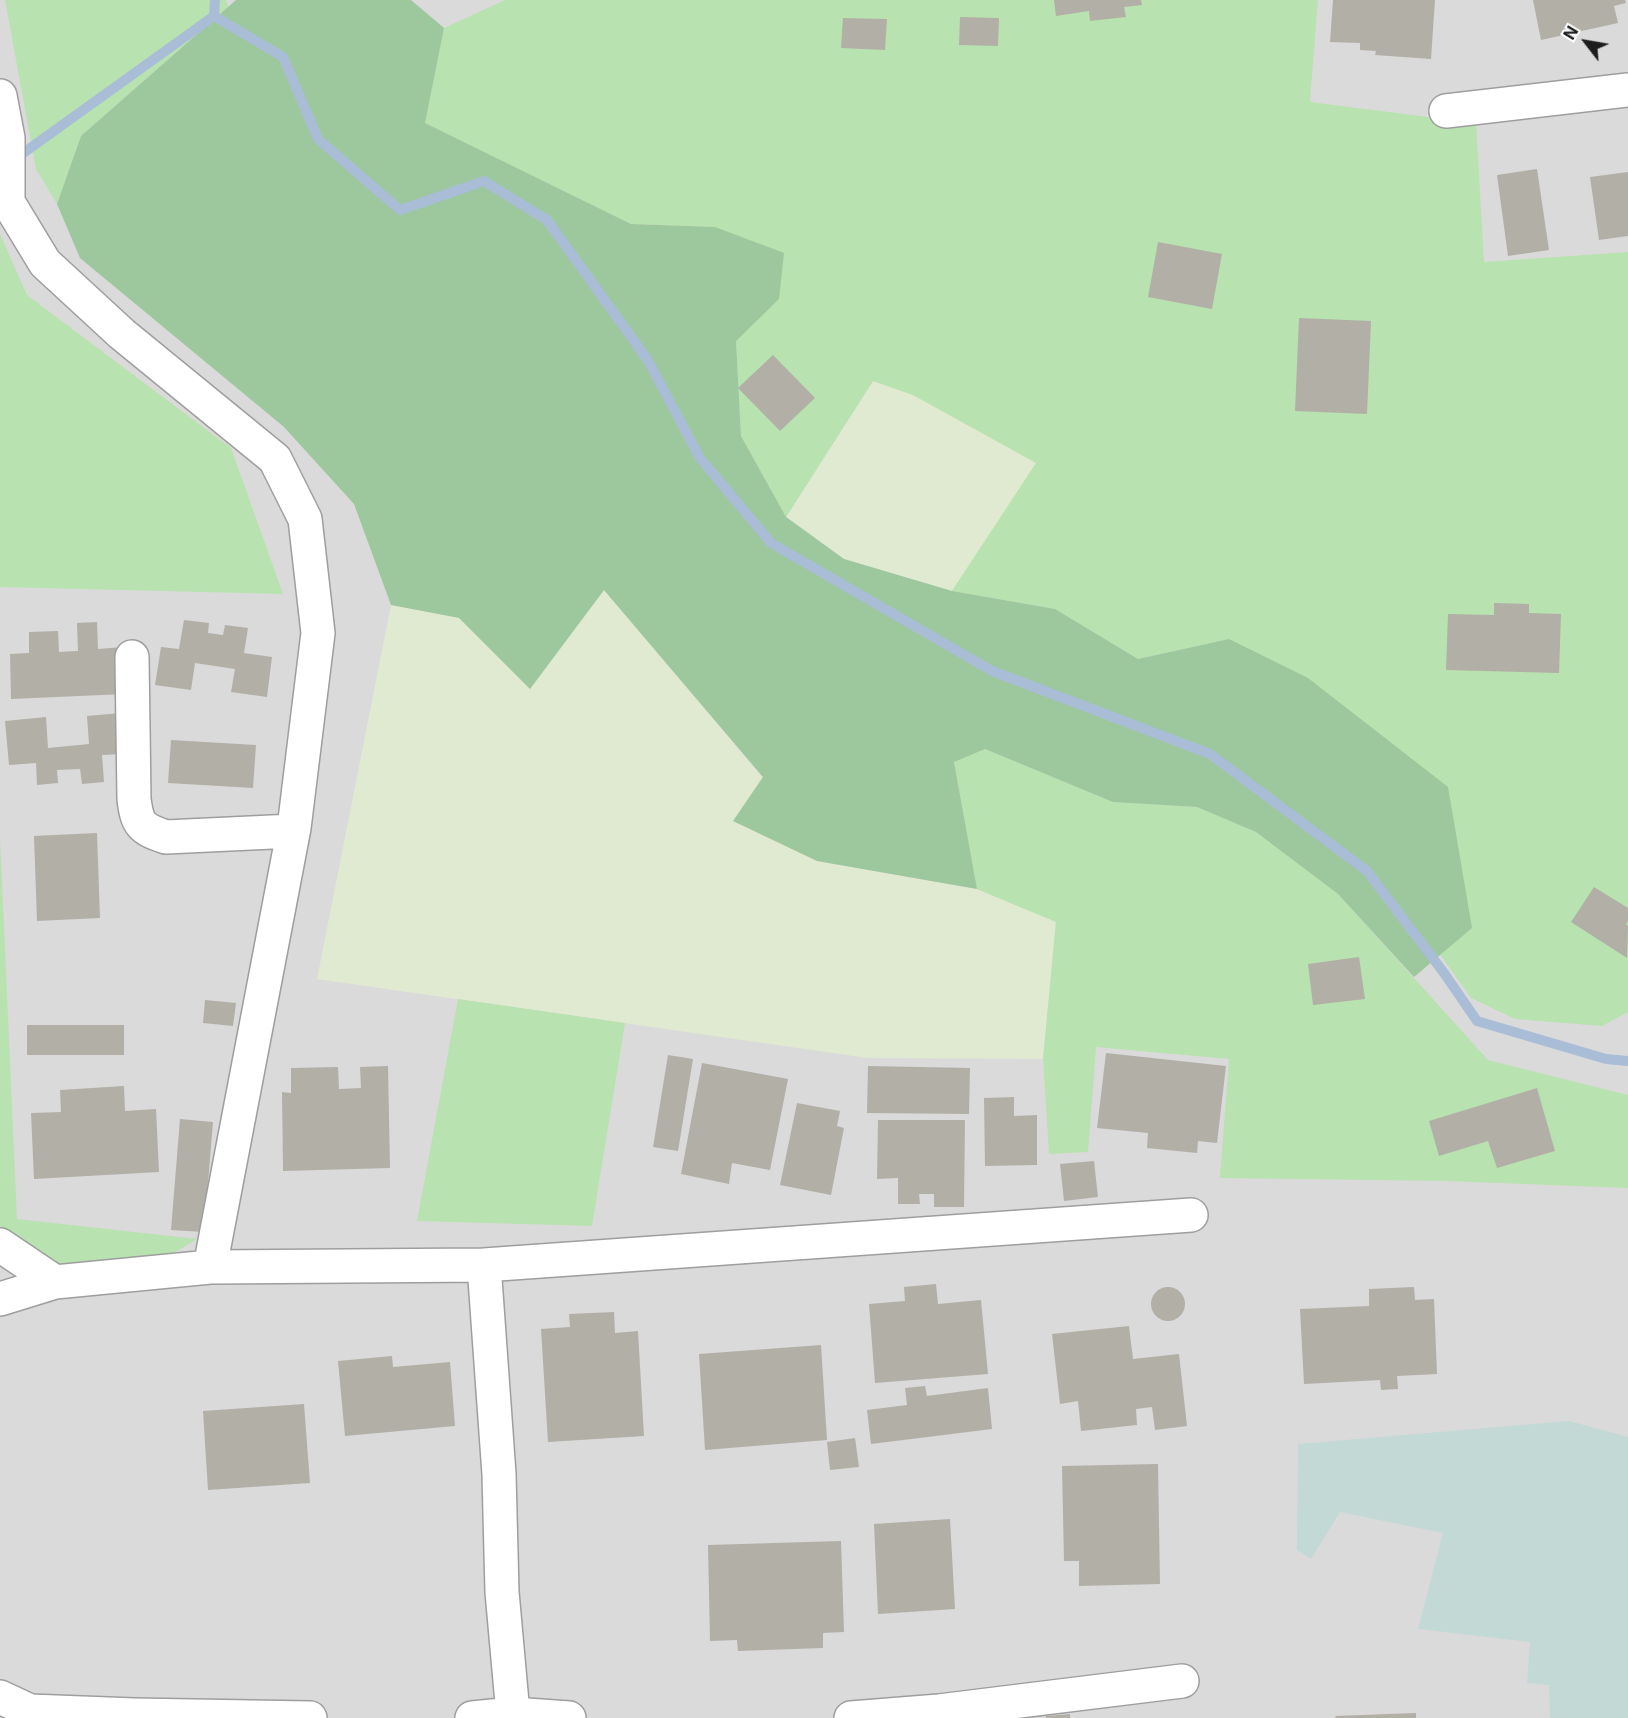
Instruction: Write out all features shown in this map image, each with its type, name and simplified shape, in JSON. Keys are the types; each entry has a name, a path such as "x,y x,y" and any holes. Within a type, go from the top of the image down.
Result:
{"street":[{"path":"1446,111 1628,90"},
{"path":"0,96 8,138 8,202 45,263 122,334 275,459 305,519 318,633 293,831 210,1267"},
{"path":"132,657 136,818 149,831 166,837 293,831"},
{"path":"0,1299 55,1282 210,1267 484,1266 1191,1215"},
{"path":"0,1245 55,1282"},
{"path":"484,1266 499,1474 502,1592 513,1714"},
{"path":"851,1718 939,1711 1182,1681"},
{"path":"0,1697 30,1711 310,1718"},
{"path":"472,1718 513,1714 569,1718"}],"shaded area":[{"path":"0,0 1628,0 1628,1718 0,1718"},
{"path":"1569,1421 1628,1437 1628,1718 1550,1718 1549,1685 1527,1683 1530,1642 1418,1629 1443,1533 1340,1512 1311,1559 1297,1550 1298,1444"}],"green space":[{"path":"5,0 226,0 228,7 81,136 57,204 36,169"},
{"path":"236,0 411,0 444,28 425,123 631,224 715,227 784,253 779,299 736,341 741,436 786,517 844,559 952,591 1055,609 1138,659 1229,639 1308,678 1448,787 1472,928 1414,977 1338,894 1256,832 1197,807 1113,802 985,749 954,762 977,889 817,861 733,821 763,777 604,590 530,689 459,618 391,605 354,504 284,427 80,258 57,204 81,136"},
{"path":"505,0 1318,0 1310,102 1476,123 1484,262 1628,252 1628,1012 1602,1026 1515,1019 1471,998 1440,954 1472,928 1229,639 1138,659 1055,609 952,591 1036,463 913,395 873,381 786,517 741,436 736,340 779,299 715,227 631,224 425,123 444,28"},
{"path":"0,234 27,295 231,448 283,594 0,587"},
{"path":"873,381 913,395 1037,463 952,591 844,559 786,517"},
{"path":"604,590 763,778 733,821 817,861 977,889 1056,922 1043,1059 868,1058 317,979 391,605 459,617 530,689"},
{"path":"985,749 1113,802 1197,807 1256,832 1338,894 1488,1060 1628,1095 1628,1188 1446,1181 1220,1178 1229,1059 1096,1047 1088,1152 1049,1154 1043,1059 1056,922 977,889 954,762"},
{"path":"0,837 17,1219 197,1239 167,1257 54,1270 0,1236"},
{"path":"458,999 625,1023 592,1226 417,1221"}],"building":[{"path":"1054,0 1141,0 1142,5 1124,7 1126,17 1090,21 1089,11 1056,16"},
{"path":"1333,0 1435,0 1431,59 1375,55 1376,51 1360,50 1360,43 1330,42"},
{"path":"1533,0 1625,0 1626,3 1614,6 1618,23 1541,40"},
{"path":"960,17 999,18 998,46 959,45"},
{"path":"843,18 887,19 885,50 841,48"},
{"path":"1537,169 1549,250 1508,256 1497,175"},
{"path":"1628,172 1628,236 1599,240 1590,177"},
{"path":"1158,242 1222,254 1212,309 1148,297"},
{"path":"1299,318 1371,321 1367,414 1295,411"},
{"path":"773,355 815,398 780,431 738,388"},
{"path":"1494,603 1529,604 1529,613 1561,614 1559,673 1446,670 1448,614 1494,615"},
{"path":"184,620 209,623 208,633 223,635 225,625 248,628 244,653 272,657 267,697 231,692 235,669 195,663 191,690 155,685 161,647 179,649"},
{"path":"97,622 98,649 123,647 125,694 11,699 10,654 29,653 29,632 58,631 59,652 78,651 77,623"},
{"path":"121,713 124,754 102,755 104,782 82,784 80,769 57,770 58,783 37,785 36,763 9,765 5,721 46,717 48,748 89,744 87,716"},
{"path":"171,740 256,745 253,788 168,783"},
{"path":"97,833 100,918 37,921 34,836"},
{"path":"1594,887 1628,908 1627,958 1571,922"},
{"path":"1359,957 1365,999 1313,1005 1308,964"},
{"path":"205,1000 236,1003 233,1026 203,1023"},
{"path":"27,1025 124,1025 124,1055 27,1055"},
{"path":"1106,1053 1226,1066 1217,1143 1198,1141 1197,1153 1147,1148 1148,1133 1097,1128"},
{"path":"668,1055 693,1059 678,1151 653,1147"},
{"path":"702,1063 788,1079 770,1170 732,1163 729,1184 681,1174"},
{"path":"388,1066 390,1168 283,1171 282,1092 291,1093 291,1068 338,1067 339,1089 361,1088 360,1067"},
{"path":"868,1066 970,1068 969,1114 867,1113"},
{"path":"124,1086 125,1111 156,1109 159,1172 34,1179 31,1113 61,1112 60,1090"},
{"path":"1537,1088 1555,1151 1497,1168 1488,1141 1439,1156 1429,1121"},
{"path":"1014,1097 1014,1116 1037,1115 1037,1165 985,1166 984,1098"},
{"path":"797,1103 840,1111 837,1126 844,1128 831,1195 780,1185"},
{"path":"180,1119 213,1122 204,1232 171,1230"},
{"path":"878,1120 965,1120 964,1207 934,1207 934,1194 919,1194 920,1204 898,1204 898,1178 877,1179"},
{"path":"1094,1161 1098,1197 1064,1201 1060,1164"},
{"path":"936,1284 938,1304 981,1300 988,1374 875,1383 869,1304 905,1301 904,1287"},
{"path":"1168,1287 1180,1292 1185,1304 1180,1316 1168,1321 1156,1316 1151,1304 1156,1292"},
{"path":"1414,1287 1415,1300 1434,1299 1437,1374 1397,1376 1398,1389 1381,1390 1380,1380 1304,1384 1300,1309 1369,1306 1369,1289"},
{"path":"614,1312 615,1333 638,1331 644,1436 548,1442 541,1329 570,1327 569,1314"},
{"path":"1129,1326 1133,1359 1179,1354 1187,1426 1155,1430 1152,1407 1136,1409 1137,1425 1081,1431 1078,1401 1060,1404 1052,1334"},
{"path":"821,1345 827,1440 705,1450 699,1354"},
{"path":"392,1356 393,1367 450,1362 455,1426 345,1436 338,1361"},
{"path":"925,1386 927,1396 988,1388 992,1429 871,1444 867,1410 907,1405 905,1388"},
{"path":"304,1404 310,1483 208,1490 203,1411"},
{"path":"855,1438 859,1467 830,1470 827,1442"},
{"path":"1158,1464 1160,1584 1079,1586 1079,1561 1064,1561 1062,1466"},
{"path":"950,1519 955,1609 878,1614 874,1524"},
{"path":"841,1541 844,1632 823,1633 823,1648 738,1651 737,1640 710,1641 708,1545"},
{"path":"1416,1713 1416,1718 1336,1718 1335,1716"},
{"path":"1070,1714 1070,1718 1046,1718 1046,1716"}],"waterway":[{"path":"215,0 214,16 283,57 318,139 400,210 484,181 547,220 647,359 700,458 771,543 992,671 1210,754 1367,871 1477,1021 1606,1059 1628,1061"},
{"path":"15,159 214,16"}]}
